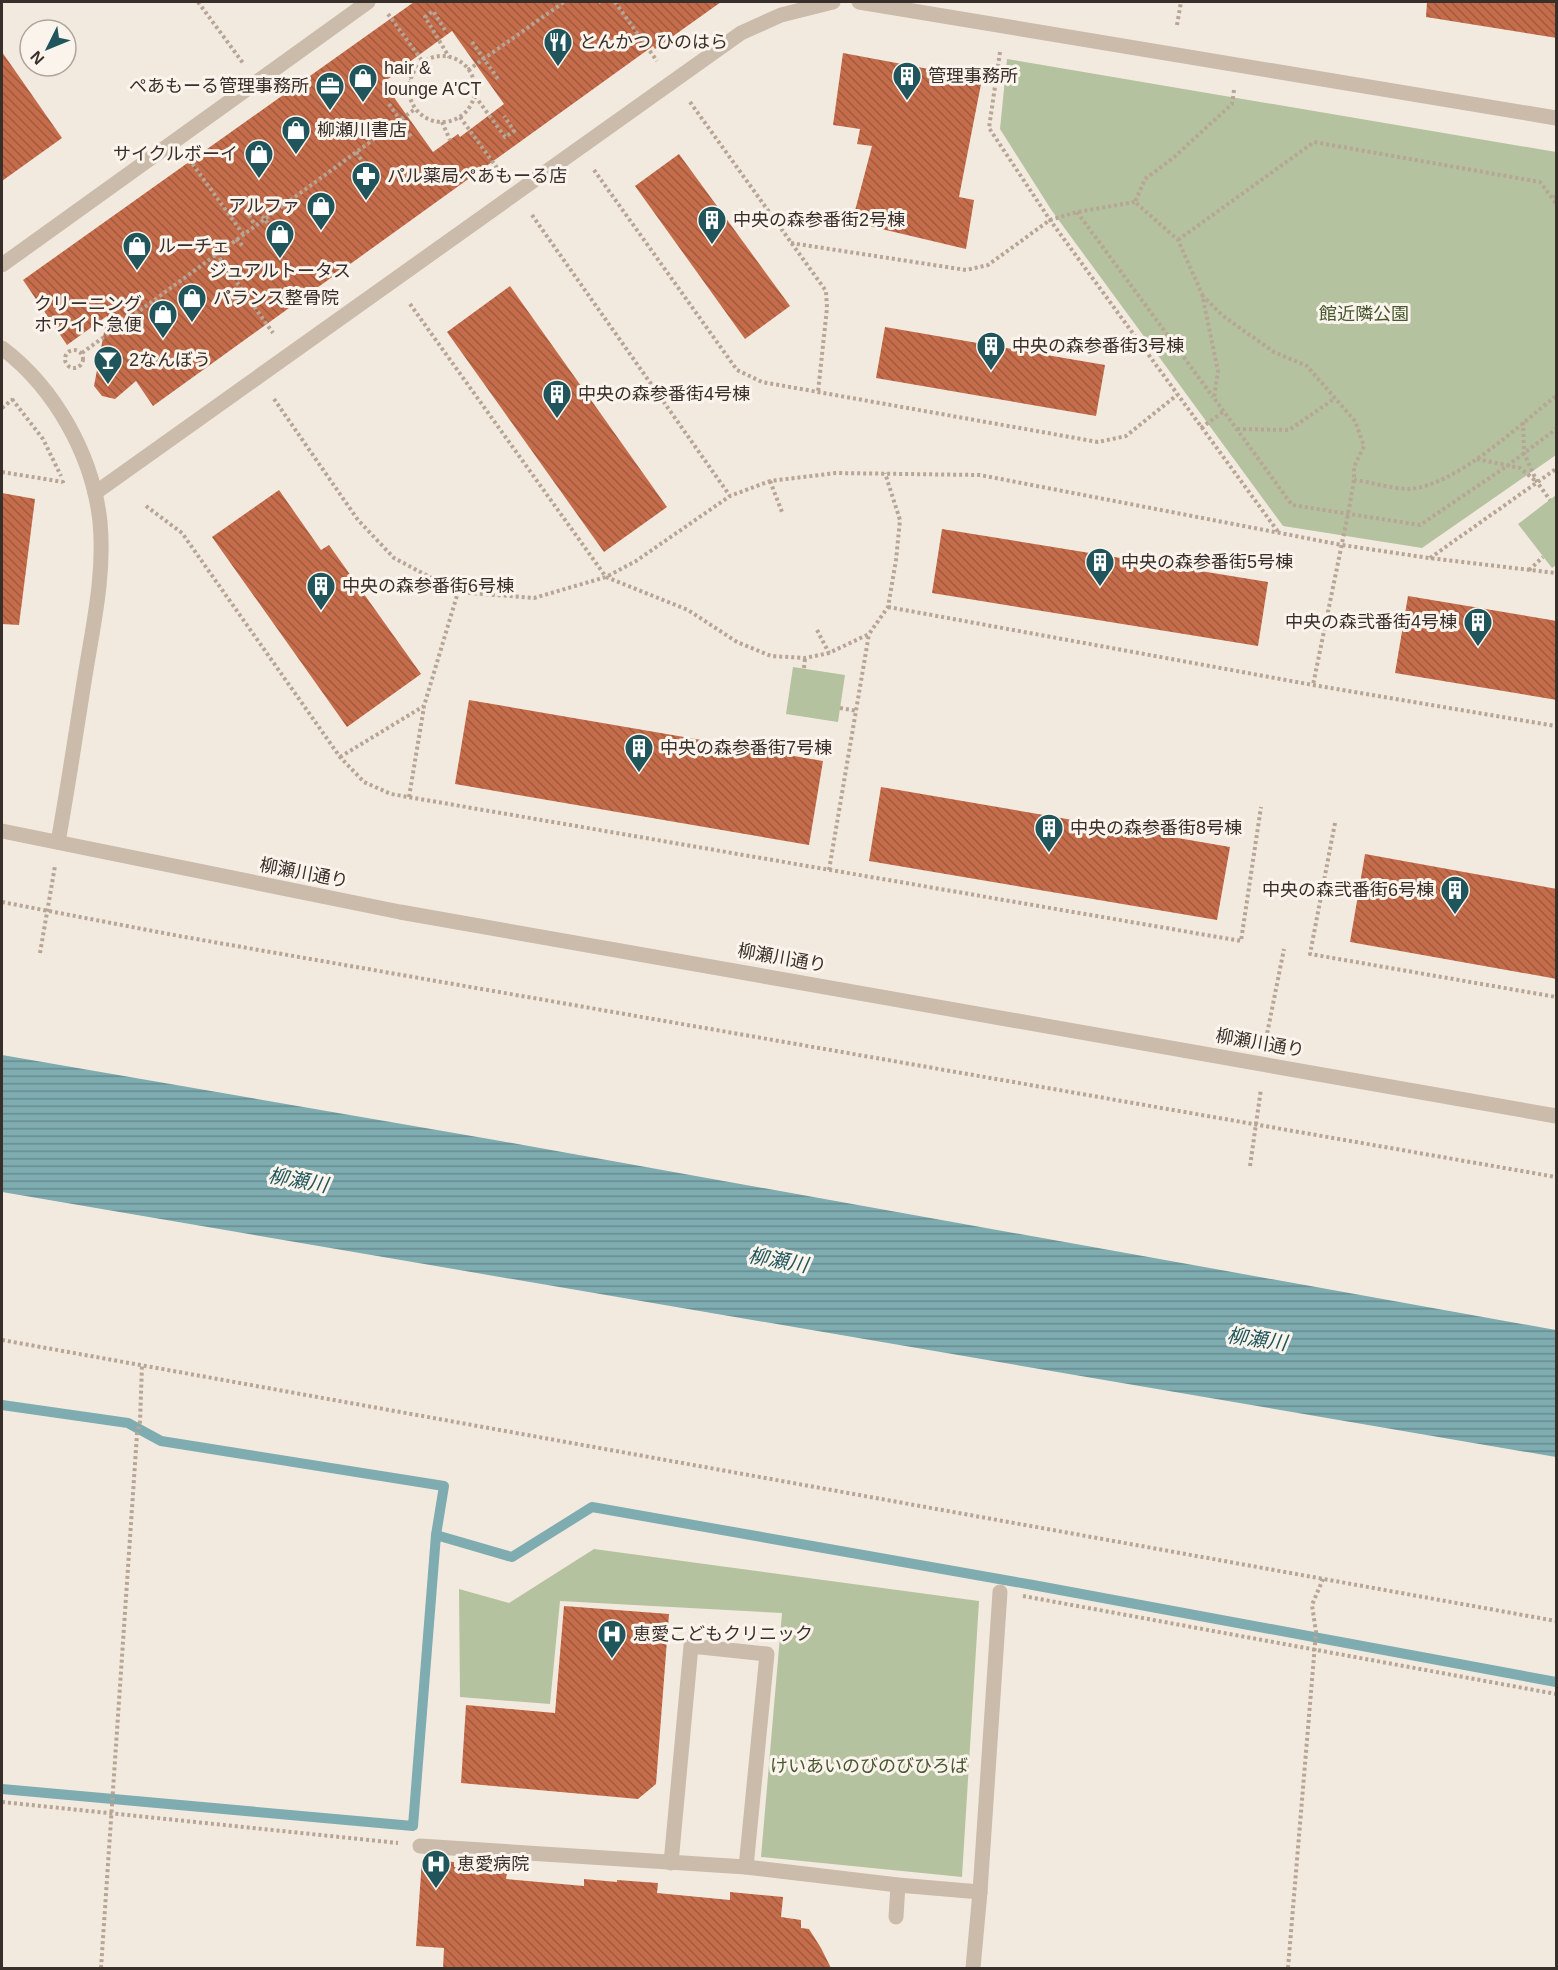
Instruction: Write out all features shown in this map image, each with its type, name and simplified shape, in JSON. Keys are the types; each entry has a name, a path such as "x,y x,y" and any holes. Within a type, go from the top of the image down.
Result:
{"street":[{"path":"2,264 368,2"},
{"path":"95,493 741,33 811,4 832,2"},
{"path":"859,2 1557,118"},
{"path":"2,348 36,381 67,422 95,493 100,523 99,585 58,842"},
{"name":"柳瀬川通り","path":"2,831 400,912 1557,1116"},
{"path":"973,1968 1000,1592"},
{"path":"672,1863 692,1646 767,1654 746,1867"},
{"path":"420,1846 746,1867 980,1892"},
{"path":"896,1917 898,1885"}],"path":[{"path":"198,2 243,64"},
{"path":"468,70 564,2"},
{"path":"615,2 657,61"},
{"path":"1177,25 1181,2"},
{"path":"385,10 423,62"},
{"path":"445,30 433,11 425,17 449,58"},
{"path":"472,42 498,78"},
{"path":"1000,52 989,128 1050,220 1280,534"},
{"path":"474,95 467,111 460,117 441,122 422,116 415,109 409,89 411,79 423,62 440,56 449,58 463,64 468,70 472,78 474,95 505,137 514,131 504,116"},
{"path":"403,69 411,79"},
{"path":"1135,202 1145,179 1173,158 1232,104 1234,90"},
{"path":"690,102 826,291 827,308 818,392"},
{"path":"389,104 412,138"},
{"path":"82,353 415,109"},
{"path":"460,117 500,172"},
{"path":"441,122 450,140"},
{"path":"175,140 243,234"},
{"path":"1178,240 1314,142 1540,182 1555,197 1557,204"},
{"path":"356,152 362,161"},
{"path":"594,170 738,370 762,382 1098,442 1126,436 1178,395"},
{"path":"252,201 277,237"},
{"path":"791,243 966,270 988,265 1050,220 1077,212 1135,202"},
{"path":"1135,202 1178,240 1202,294 1218,371 1214,398"},
{"path":"1077,212 1292,505 1420,525 1557,429"},
{"path":"249,215 255,225"},
{"path":"532,216 730,496"},
{"path":"236,239 243,246"},
{"path":"216,253 273,333"},
{"path":"1202,294 1222,315 1246,333 1275,352 1307,366 1355,421 1364,446 1354,467 1348,514 1313,685"},
{"path":"410,304 606,577 688,610 737,642 771,656 805,658 829,653 869,634"},
{"path":"260,314 264,310"},
{"path":"72,349 82,353 84,359 82,365 70,368 64,358 67,352 72,349"},
{"path":"2,408 21,392"},
{"path":"1354,480 1408,489 1437,482 1477,459 1557,396"},
{"path":"12,399 43,439 65,490"},
{"path":"274,399 358,520 394,558 458,592 534,598 606,577 636,561 730,496 770,481 836,473 980,475 1341,545 1557,573"},
{"path":"1236,429 1288,430 1334,399"},
{"path":"1201,428 1224,411"},
{"path":"1523,422 1524,453 1550,500"},
{"path":"1477,459 1520,468 1538,482"},
{"path":"1429,558 1557,469"},
{"path":"2,472 63,482"},
{"path":"829,870 869,634 888,607 896,560 900,520 885,473"},
{"path":"770,481 782,512"},
{"path":"146,506 182,533 340,757 364,782 391,794 1241,941 1261,807"},
{"path":"1529,570 1544,557"},
{"path":"409,797 424,706 458,592"},
{"path":"888,607 1313,685 1557,726"},
{"path":"817,630 829,653"},
{"path":"804,668 805,658"},
{"path":"340,757 424,706"},
{"path":"840,708 857,711"},
{"path":"1335,823 1310,954 1557,997"},
{"path":"40,953 55,865"},
{"path":"2,902 1557,1177"},
{"path":"1265,1040 1284,949"},
{"path":"1250,1166 1262,1088"},
{"path":"2,1340 1557,1621"},
{"path":"101,1968 137,1434 140,1422 142,1365"},
{"path":"1287,1968 1316,1632 1312,1605 1323,1579"},
{"path":"1000,1592 1557,1694"},
{"path":"2,1802 420,1846"}],"green space":[{"name":"館近隣公園","path":"1007,59 1556,152 1556,455 1422,548 1283,526 1052,211 1000,129"},
{"path":"1556,495 1556,565 1552,568 1518,524"},
{"path":"793,667 845,675 838,722 786,714"},
{"name":"けいあいのびのびひろば","path":"594,1549 979,1601 962,1877 761,1857 782,1613 560,1601 550,1704 460,1697 459,1589 509,1603"}],"water":[{"name":"柳瀬川","path":"2,1055 495,1140 1556,1330 1556,1457 2,1192"}],"building":[{"path":"414,2 721,2 655,49 653,46 153,406 136,381 115,399 102,396 94,386 107,316 67,345 23,280","holes":["452,31 504,104 460,137 458,134 433,152 383,82 410,65 408,63"]},
{"path":"1427,2 1557,2 1557,38 1426,17"},
{"path":"2,52 62,138 2,181"},
{"path":"843,53 982,79 959,197 974,200 966,249 852,222 872,146 857,144 860,129 833,125"},
{"name":"中央の森参番街2号棟","path":"679,154 790,306 745,339 635,186"},
{"name":"中央の森参番街4号棟","path":"510,286 667,507 604,552 447,332"},
{"name":"中央の森参番街3号棟","path":"885,327 1105,365 1096,416 876,378"},
{"name":"中央の森参番街6号棟","path":"279,490 321,550 329,545 421,674 347,727 212,537"},
{"path":"2,493 35,499 19,625 2,624"},
{"name":"中央の森参番街5号棟","path":"942,529 1268,582 1258,646 932,593"},
{"name":"中央の森弐番街4号棟","path":"1408,596 1557,621 1557,700 1395,673"},
{"name":"中央の森参番街7号棟","path":"469,700 823,761 809,845 455,784"},
{"name":"中央の森参番街8号棟","path":"881,787 1230,847 1217,920 869,861"},
{"name":"中央の森弐番街6号棟","path":"1365,854 1557,889 1557,979 1350,942"},
{"name":"恵愛こどもクリニック","path":"564,1606 669,1614 656,1784 638,1799 461,1783 466,1705 555,1713"},
{"path":"422,1859 454,1862 454,1867 507,1873 506,1879 584,1886 584,1879 658,1883 657,1893 730,1900 730,1892 783,1897 781,1917 801,1920 801,1928 809,1929 831,1968 443,1968 444,1948 416,1946"}],"waterway":[{"path":"2,1405 128,1423 161,1441 444,1486 436,1535"},
{"path":"2,1789 413,1826 436,1535 512,1557 592,1507 1033,1585 1556,1682"}],"place":[{"name":"とんかつ ひのはら","path":"558,68"},
{"name":"管理事務所","path":"907,102"},
{"name":"hair & lounge A'CT","path":"363,104"},
{"name":"ぺあもーる管理事務所","path":"330,112"},
{"name":"柳瀬川書店","path":"296,156"},
{"name":"サイクルボーイ","path":"259,180"},
{"name":"パル薬局ぺあもーる店","path":"366,202"},
{"name":"アルファ","path":"321,232"},
{"name":"中央の森参番街2号棟","path":"712,246"},
{"name":"ジュアルトータス","path":"280,260"},
{"name":"ルーチェ","path":"137,272"},
{"name":"パランス整骨院","path":"192,324"},
{"name":"クリーニング ホワイト急便","path":"163,340"},
{"name":"中央の森参番街3号棟","path":"991,372"},
{"name":"2なんぼう","path":"108,386"},
{"name":"中央の森参番街4号棟","path":"557,420"},
{"name":"中央の森参番街5号棟","path":"1100,588"},
{"name":"中央の森参番街6号棟","path":"321,612"},
{"name":"中央の森弐番街4号棟","path":"1478,648"},
{"name":"中央の森参番街7号棟","path":"639,774"},
{"name":"中央の森参番街8号棟","path":"1049,854"},
{"name":"中央の森弐番街6号棟","path":"1455,916"},
{"name":"恵愛こどもクリニック","path":"612,1660"},
{"name":"恵愛病院","path":"436,1890"}]}
